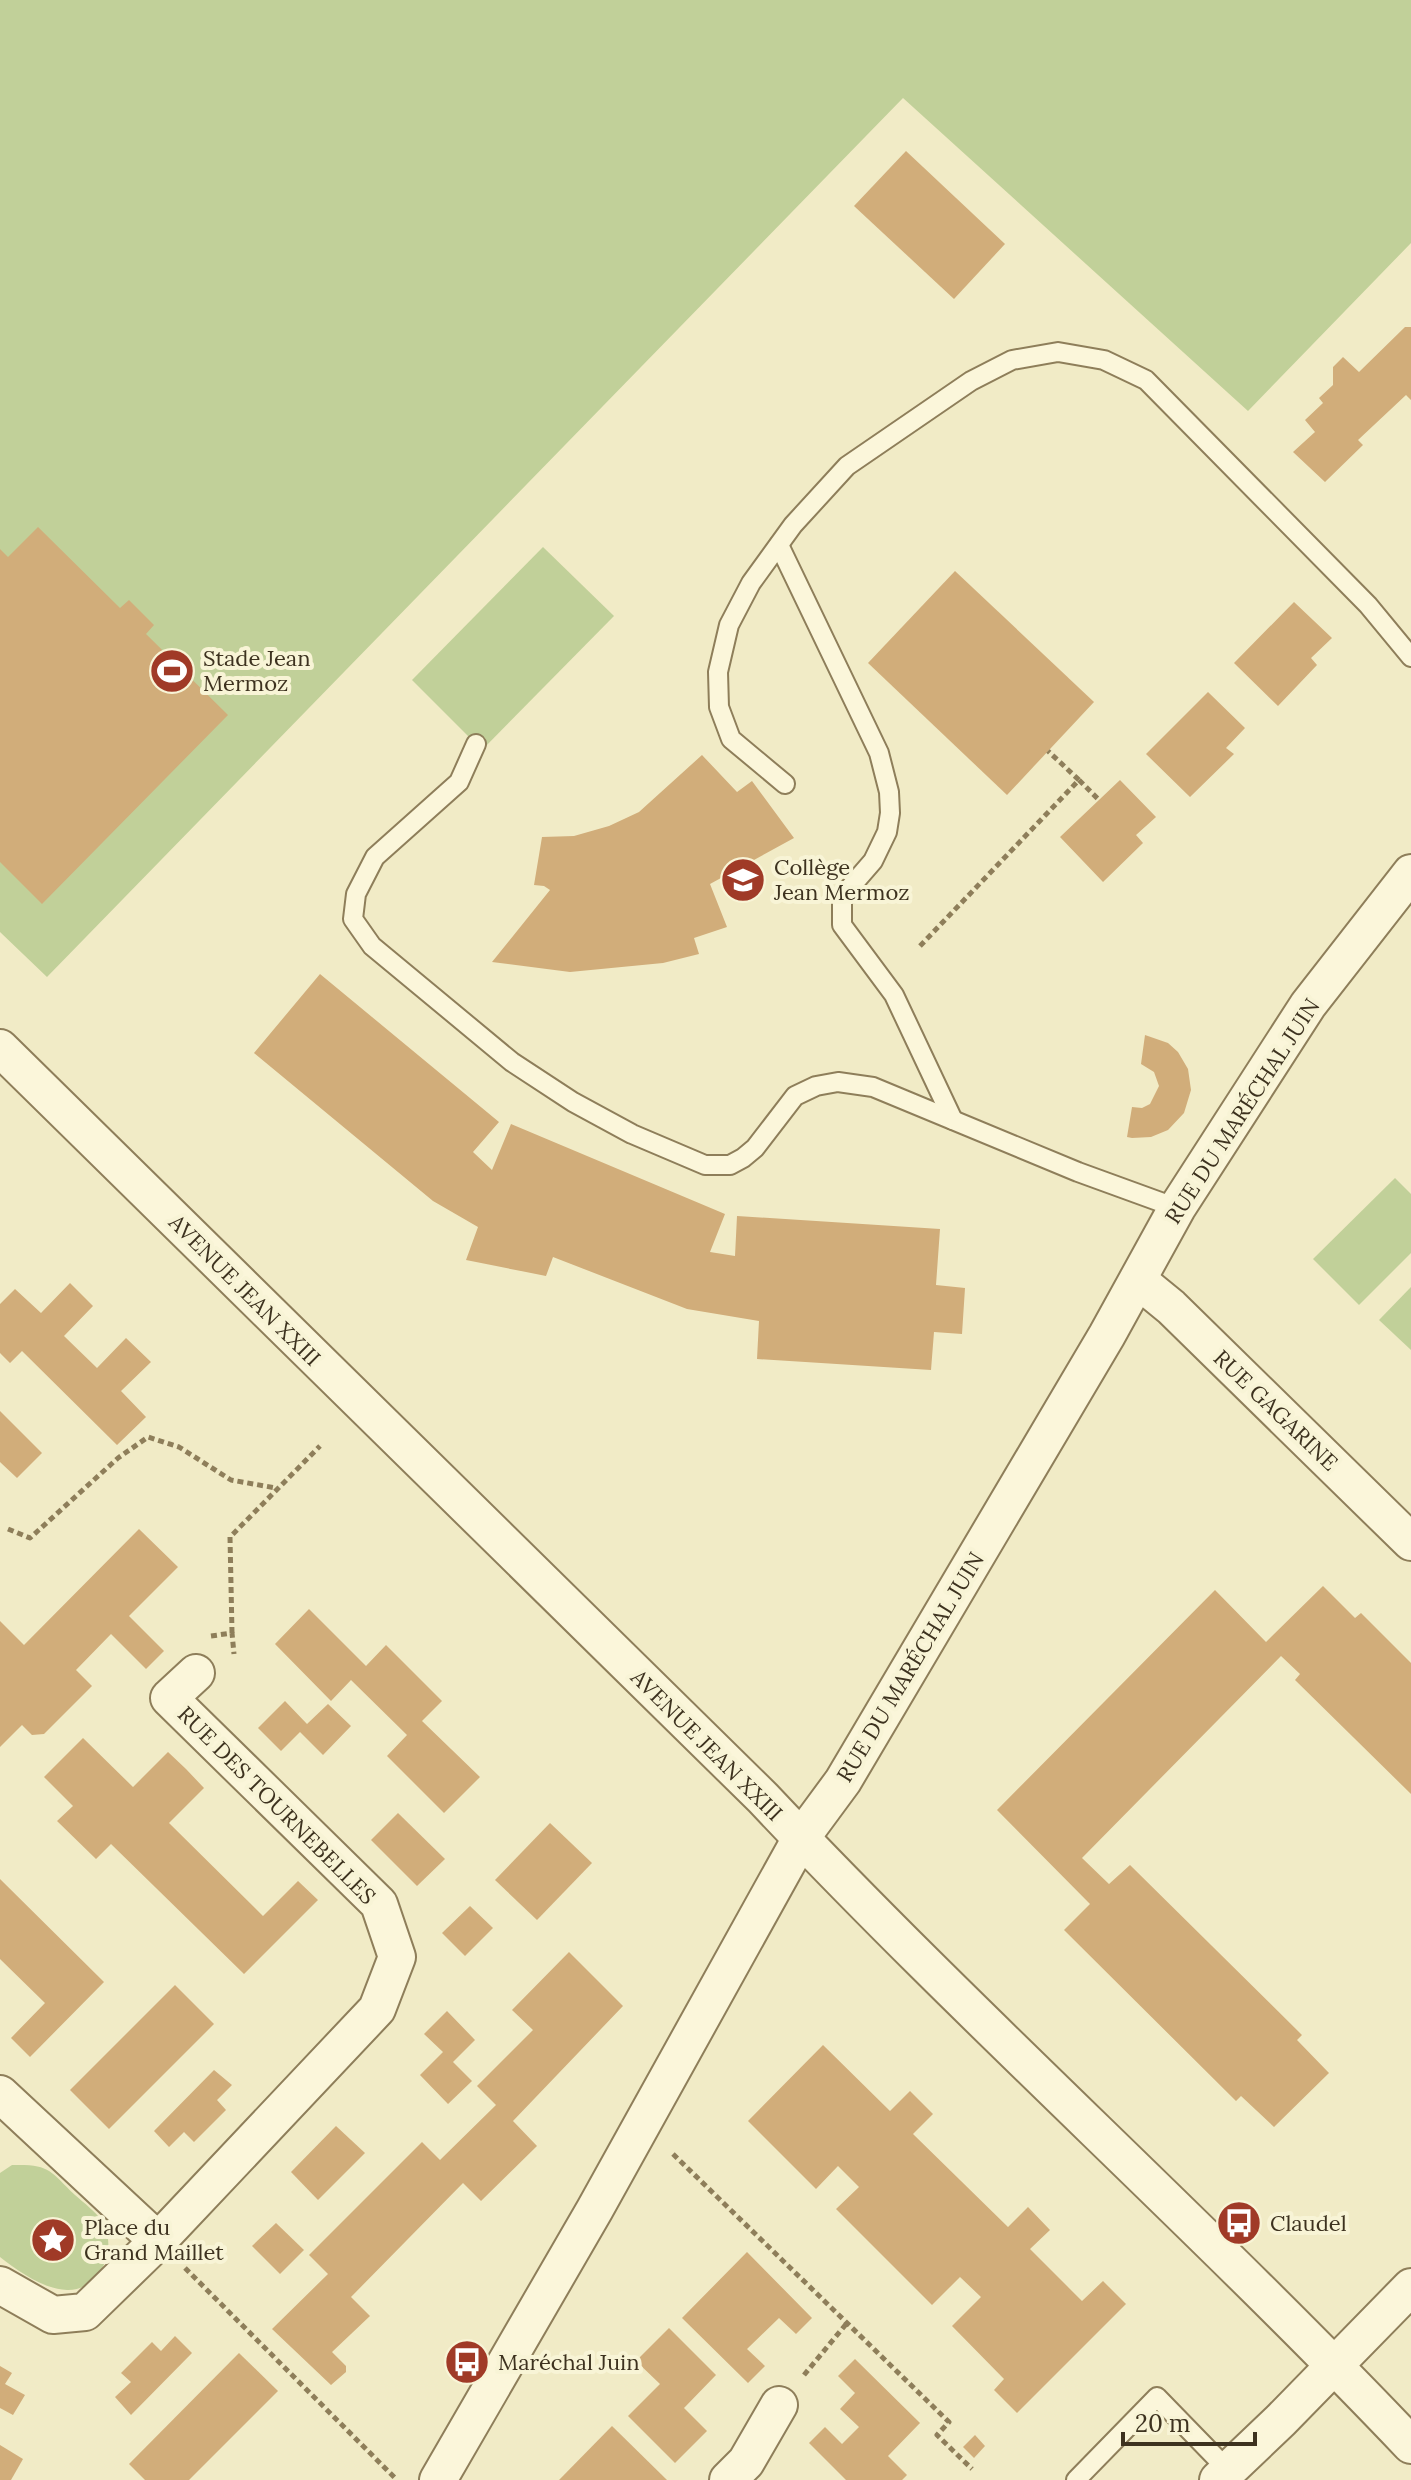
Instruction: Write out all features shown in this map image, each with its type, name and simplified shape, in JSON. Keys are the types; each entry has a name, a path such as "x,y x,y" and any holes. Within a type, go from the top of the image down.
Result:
{"street":[{"name":"RUE DU MARÉCHAL JUIN","path":"438,2480 595,2209 801,1838 843,1781 1138,1280 1177,1208 1308,1005 1411,873"},
{"name":"AVENUE JEAN XXIII","path":"0,1048 801,1838 871,1913 1285,2316 1411,2445"},
{"name":"RUE GAGARINE","path":"1138,1280 1171,1307 1411,1542"},
{"name":"RUE DES TOURNEBELLES","path":"0,2285 53,2315 85,2312 170,2252 377,2009 397,1957 379,1904 169,1698 196,1673"},
{"path":"5,2110 170,2252"},
{"path":"1223,2475 1411,2287"},
{"path":"728,2480 746,2462 779,2405"}],"lane":[{"path":"785,784 731,739 719,707 718,672 729,625 751,583 793,525 847,466 971,381 1012,360 1058,352 1104,360 1146,380 1368,605 1411,657"},
{"path":"779,545 879,753 889,792 887,832 873,861 842,901 842,925 894,995 953,1120"},
{"path":"476,744 459,782 375,857 356,894 353,919 372,946 512,1062 573,1102 632,1134 705,1165 730,1165 743,1158 755,1148 795,1096 816,1086 838,1082 864,1085 1078,1172 1177,1208"},
{"path":"1076,2480 1157,2397 1223,2475"}],"path":[{"path":"1048,751 1099,800"},
{"path":"920,946 1079,780"},
{"path":"8,1529 30,1538 118,1458 148,1437 179,1447 231,1480 276,1488"},
{"path":"232,1633 230,1537 320,1446"},
{"path":"669,2151 949,2422 937,2435 972,2469"},
{"path":"170,2252 397,2480"},
{"path":"779,2405 847,2323"}],"green space":[{"name":"Stade Jean Mermoz","path":"0,0 1411,0 1411,243 1248,411 903,98 47,977 0,932"},
{"path":"543,547 614,616 482,750 412,680"},
{"path":"1395,1178 1411,1194 1411,1253 1359,1305 1313,1259"},
{"path":"1411,1287 1411,1350 1379,1320"},
{"path":"12,2165 48,2170 102,2221 107,2232 107,2255 97,2276 89,2283 79,2288 58,2289 40,2283 0,2257 0,2173"}],"building":[{"path":"906,151 1005,244 954,299 854,206"},
{"path":"1405,327 1411,327 1411,400 1406,395 1358,440 1363,445 1325,482 1293,452 1315,432 1305,420 1323,403 1319,398 1333,385 1333,367 1343,357 1359,372"},
{"path":"38,527 120,608 129,600 154,625 146,634 228,715 42,904 0,862 0,549 8,557"},
{"path":"955,571 1094,702 1007,795 868,663"},
{"path":"1294,602 1332,638 1311,658 1317,665 1278,706 1234,663"},
{"path":"1208,692 1245,728 1226,748 1234,754 1190,797 1146,754"},
{"path":"702,755 737,792 752,781 794,838 710,884 727,927 694,938 699,954 663,963 570,972 492,962 550,890 534,885 542,837 574,836 609,826 639,812"},
{"path":"1120,780 1156,817 1136,835 1143,843 1103,882 1060,837"},
{"path":"320,974 499,1122 473,1152 492,1170 511,1124 725,1214 710,1252 735,1256 737,1216 940,1229 936,1285 965,1288 962,1334 934,1332 931,1370 757,1359 759,1321 687,1309 553,1257 546,1276 466,1260 478,1227 433,1201 254,1053"},
{"path":"1145,1035 1168,1043 1178,1052 1188,1069 1191,1090 1184,1113 1168,1130 1151,1137 1132,1138 1127,1137 1132,1107 1142,1108 1150,1104 1159,1086 1154,1072 1141,1064"},
{"path":"70,1283 93,1306 64,1336 97,1368 126,1338 151,1362 121,1391 146,1417 117,1445 22,1351 10,1363 0,1353 0,1304 15,1289 41,1313"},
{"path":"0,1411 42,1453 17,1478 0,1462"},
{"path":"139,1529 178,1567 129,1616 164,1651 146,1669 111,1634 76,1670 92,1686 44,1734 32,1735 22,1725 0,1747 0,1621 24,1645"},
{"path":"1323,1586 1355,1618 1361,1613 1411,1663 1411,1794 1295,1680 1300,1674 1281,1656 1082,1858 1109,1884 1130,1865 1302,2035 1297,2040 1329,2073 1274,2127 1241,2096 1236,2101 1064,1930 1090,1904 997,1810 1215,1590 1266,1642"},
{"path":"309,1609 366,1666 386,1645 442,1701 422,1721 480,1777 444,1813 387,1756 407,1735 351,1680 331,1701 275,1644"},
{"path":"285,1701 307,1724 328,1704 351,1726 323,1755 300,1732 281,1751 258,1728"},
{"path":"83,1738 133,1787 168,1752 186,1769 204,1788 169,1823 263,1916 298,1881 318,1900 244,1974 111,1844 96,1859 57,1821 73,1806 44,1777"},
{"path":"398,1813 445,1859 417,1886 371,1840"},
{"path":"550,1823 592,1863 537,1920 495,1880"},
{"path":"0,1879 104,1982 30,2057 11,2038 45,2003 0,1959"},
{"path":"470,1906 493,1928 465,1956 442,1933"},
{"path":"569,1952 623,2006 513,2121 537,2146 481,2201 463,2183 351,2297 370,2316 332,2352 346,2366 346,2372 331,2385 272,2329 328,2274 309,2255 422,2142 440,2160 496,2105 477,2086 533,2030 512,2010"},
{"path":"175,1985 214,2024 109,2129 70,2090"},
{"path":"447,2011 475,2040 453,2062 472,2081 448,2104 420,2075 443,2052 424,2034"},
{"path":"823,2045 890,2111 910,2091 933,2114 913,2134 1008,2227 1028,2207 1050,2230 1030,2249 1082,2301 1103,2281 1126,2304 1017,2413 994,2390 1004,2379 952,2326 981,2297 960,2277 932,2305 836,2209 859,2187 838,2166 816,2189 748,2121"},
{"path":"214,2070 232,2085 217,2100 226,2110 194,2142 184,2132 169,2147 154,2131"},
{"path":"336,2126 365,2153 318,2200 291,2172"},
{"path":"276,2223 304,2250 280,2274 252,2246"},
{"path":"747,2252 812,2318 796,2334 779,2318 747,2349 765,2366 748,2383 682,2318"},
{"path":"669,2328 716,2375 684,2408 707,2431 675,2463 628,2416 660,2384 636,2361"},
{"path":"175,2336 192,2353 131,2415 115,2397 131,2382 121,2373 152,2342 161,2351"},
{"path":"470,2341 479,2347 466,2368 457,2363"},
{"path":"239,2353 278,2391 189,2480 145,2480 129,2464"},
{"path":"855,2359 920,2423 888,2456 907,2475 902,2480 846,2480 809,2443 825,2427 842,2444 859,2427 840,2409 855,2393 838,2376"},
{"path":"0,2366 12,2373 5,2384 25,2395 13,2415 0,2408"},
{"path":"612,2426 667,2480 559,2480"},
{"path":"975,2435 985,2446 974,2458 963,2447"},
{"path":"0,2445 23,2459 11,2480 0,2480"}],"place":[{"name":"Stade Jean Mermoz","path":"172,671"},
{"name":"Collège Jean Mermoz","path":"743,880"},
{"name":"Claudel","path":"1239,2223"},
{"name":"Place du Grand Maillet","path":"53,2240"},
{"name":"Maréchal Juin","path":"467,2362"}]}
